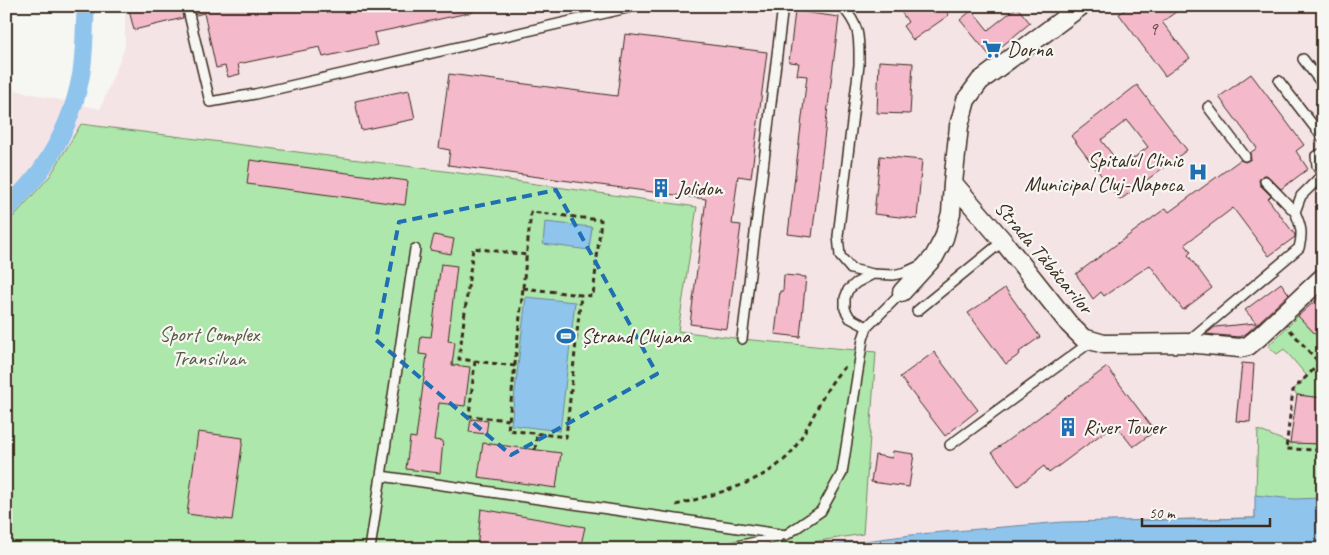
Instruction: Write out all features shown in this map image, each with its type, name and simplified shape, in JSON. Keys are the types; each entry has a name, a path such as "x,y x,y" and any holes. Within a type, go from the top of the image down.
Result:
{"street":[{"path":"902,292 934,257 944,238 951,212 959,126 966,100 980,81 1081,6"},
{"name":"Strada Tăbăcarilor","path":"953,183 1082,338 1104,344 1186,343 1240,348 1248,346 1323,277"}],"lane":[{"path":"187,6 210,102 255,94 636,6"},
{"path":"742,339 783,6"},
{"path":"842,6 857,28 859,36 859,65 838,236 840,256 851,269 873,274 893,275 918,267 934,257"},
{"path":"1303,59 1323,85"},
{"path":"1279,81 1323,138"},
{"path":"1208,107 1245,156"},
{"path":"1296,212 1302,196 1322,175 1316,166 1316,156 1323,153"},
{"path":"1186,343 1299,248 1302,238 1296,212 1265,181"},
{"path":"917,311 1002,241"},
{"path":"370,549 415,249"},
{"path":"867,327 850,318 845,309 845,298 848,290 856,283 873,274"},
{"path":"723,549 786,535 821,511 842,473 863,339 867,327 902,292"},
{"path":"950,445 1092,340"},
{"path":"381,476 786,535"}],"path":[{"path":"523,288 593,296 601,220 531,212 508,430 537,434 566,437 582,295"},
{"path":"515,366 459,359 473,248 527,255"},
{"path":"1279,318 1321,365 1293,390 1286,449 1323,450"},
{"path":"671,507 740,485 767,473 786,458 803,434 840,371 861,352"},
{"path":"475,361 469,416 509,420"},
{"path":"535,450 537,434"}],"highlighted area":[{"path":"556,190 657,374 511,455 376,340 399,222"}],"shaded area":[{"path":"125,6 1323,6 1323,498 1256,495 1255,518 1063,522 919,534 803,549 6,549 6,88 100,109 125,47"}],"green space":[{"name":"Sport Complex Transilvan","path":"81,124 452,172 697,207 678,331 876,352 863,534 769,549 6,549 6,225 50,176"},
{"path":"1298,316 1323,342 1323,398 1297,395 1293,390 1307,376 1284,349 1277,354 1268,346"},
{"path":"1258,430 1290,443 1323,444 1323,541 1144,520 1255,518"}],"water":[{"path":"545,222 592,227 589,250 543,244"},
{"path":"526,297 575,302 560,431 511,425"},
{"path":"1255,495 1294,499 1323,498 1323,549 803,549 919,534 1063,522 1255,518"}],"building":[{"path":"128,6 181,6 183,18 134,30"},
{"path":"193,6 472,6 473,12 374,33 377,45 323,57 320,47 238,64 240,74 228,77 225,66 216,68 204,13 196,15"},
{"path":"897,6 943,6 949,15 913,40 903,26 908,22"},
{"path":"1130,6 1184,6 1162,22 1190,58 1165,76 1119,14"},
{"path":"1017,7 1030,23 990,56 960,20 972,10 988,30"},
{"path":"795,11 839,17 812,237 788,234 807,76 797,75 799,63 789,62"},
{"name":"Jolidon","path":"625,34 767,52 751,178 738,176 732,224 741,225 727,329 690,324 706,199 448,165 450,150 439,148 449,74 617,96"},
{"path":"879,61 913,63 910,114 877,113"},
{"path":"1251,74 1304,145 1296,151 1308,169 1281,189 1267,175 1263,175 1259,180 1260,185 1271,196 1268,199 1295,237 1269,256 1233,208 1185,244 1191,252 1188,255 1212,288 1183,310 1150,265 1104,296 1101,292 1093,299 1076,274 1166,208 1169,212 1240,160 1245,162 1251,159 1250,153 1257,148 1219,97"},
{"path":"1137,85 1187,150 1120,200 1071,136","holes":["1127,120 1148,147 1122,167 1101,140"]},
{"path":"409,90 415,119 361,130 355,101"},
{"path":"880,156 922,160 917,219 874,214"},
{"path":"250,160 408,181 405,205 247,184"},
{"path":"434,235 454,239 451,254 430,250"},
{"path":"441,264 457,266 448,341 455,342 452,365 470,367 465,406 439,403 434,440 443,441 440,473 406,469 410,437 416,438 427,355 419,354 421,336 431,337"},
{"path":"784,275 806,277 800,337 775,334 780,291 783,291"},
{"path":"1281,283 1289,294 1247,333 1239,337 1206,334 1215,327 1256,323 1245,310"},
{"path":"1005,288 1040,337 1006,364 968,313"},
{"path":"1323,294 1323,342 1298,316"},
{"path":"934,352 978,410 945,436 900,377"},
{"path":"1242,363 1254,364 1250,422 1236,421"},
{"name":"River Tower","path":"1107,367 1155,431 1133,447 1115,424 1049,473 1044,466 1018,486 992,452"},
{"path":"1297,395 1323,398 1323,444 1290,443"},
{"path":"471,419 488,421 486,434 469,432"},
{"path":"198,432 243,438 232,520 187,514"},
{"path":"483,443 561,453 556,488 478,477"},
{"path":"893,451 914,454 909,487 871,482 875,455 892,458"},
{"path":"481,509 585,527 580,549 477,549"}],"waterway":[{"path":"6,211 41,170 55,148 71,112 82,67 86,6"}],"place":[{"name":"Dorna","path":"992,49"},
{"name":"Spitalul Clinic Municipal Cluj-Napoca","path":"1198,172"},
{"name":"Jolidon","path":"661,188"},
{"name":"Ștrand Clujana","path":"566,336"},
{"name":"River Tower","path":"1068,427"}]}
